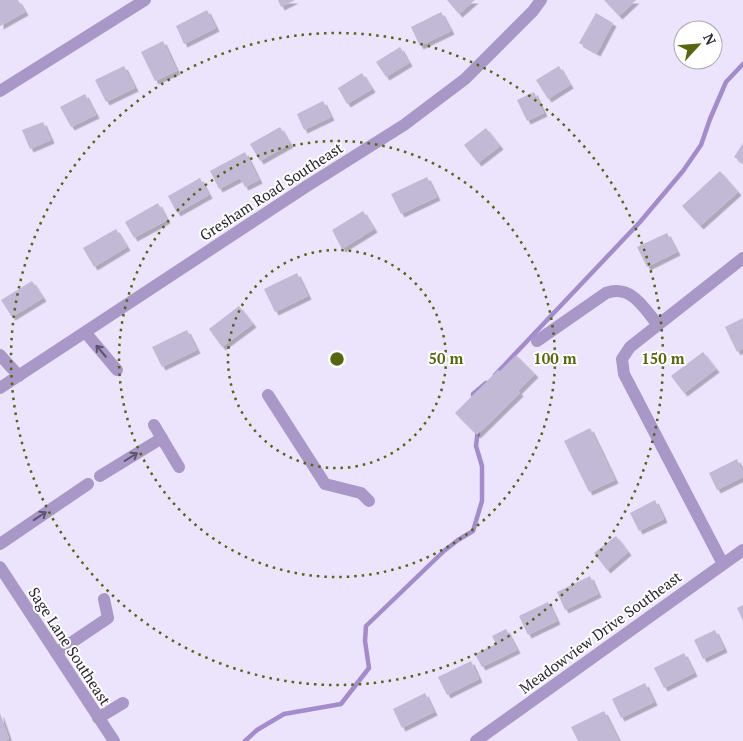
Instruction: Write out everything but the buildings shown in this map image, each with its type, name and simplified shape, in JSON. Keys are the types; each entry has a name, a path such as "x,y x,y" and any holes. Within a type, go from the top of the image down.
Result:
{"street":[{"path":"0,91 145,0"},
{"name":"Gresham Road Southeast","path":"0,388 306,186 404,125 465,79 533,11 541,0"},
{"path":"723,564 624,374 622,359 630,346 743,258"},
{"path":"537,341 606,293 616,289 627,292 639,302 658,325"},
{"path":"86,332 117,370"},
{"path":"0,355 19,376"},
{"path":"268,395 325,484 361,493 369,501"},
{"path":"154,425 179,467"},
{"path":"100,476 162,438"},
{"path":"0,544 88,484"},
{"name":"Meadowview Drive Southeast","path":"476,741 743,550"},
{"name":"Sage Lane Southeast","path":"0,567 114,741"},
{"path":"56,653 108,618 104,599"},
{"path":"98,718 124,703"}],"waterway":[{"path":"495,375 640,222 683,171 701,145 726,82 743,64"},
{"path":"474,399 473,394 486,383"},
{"path":"245,741 257,730 284,714 341,704 369,668 365,641 366,626 444,551 473,531 482,501 482,466 476,446 478,429"}]}
